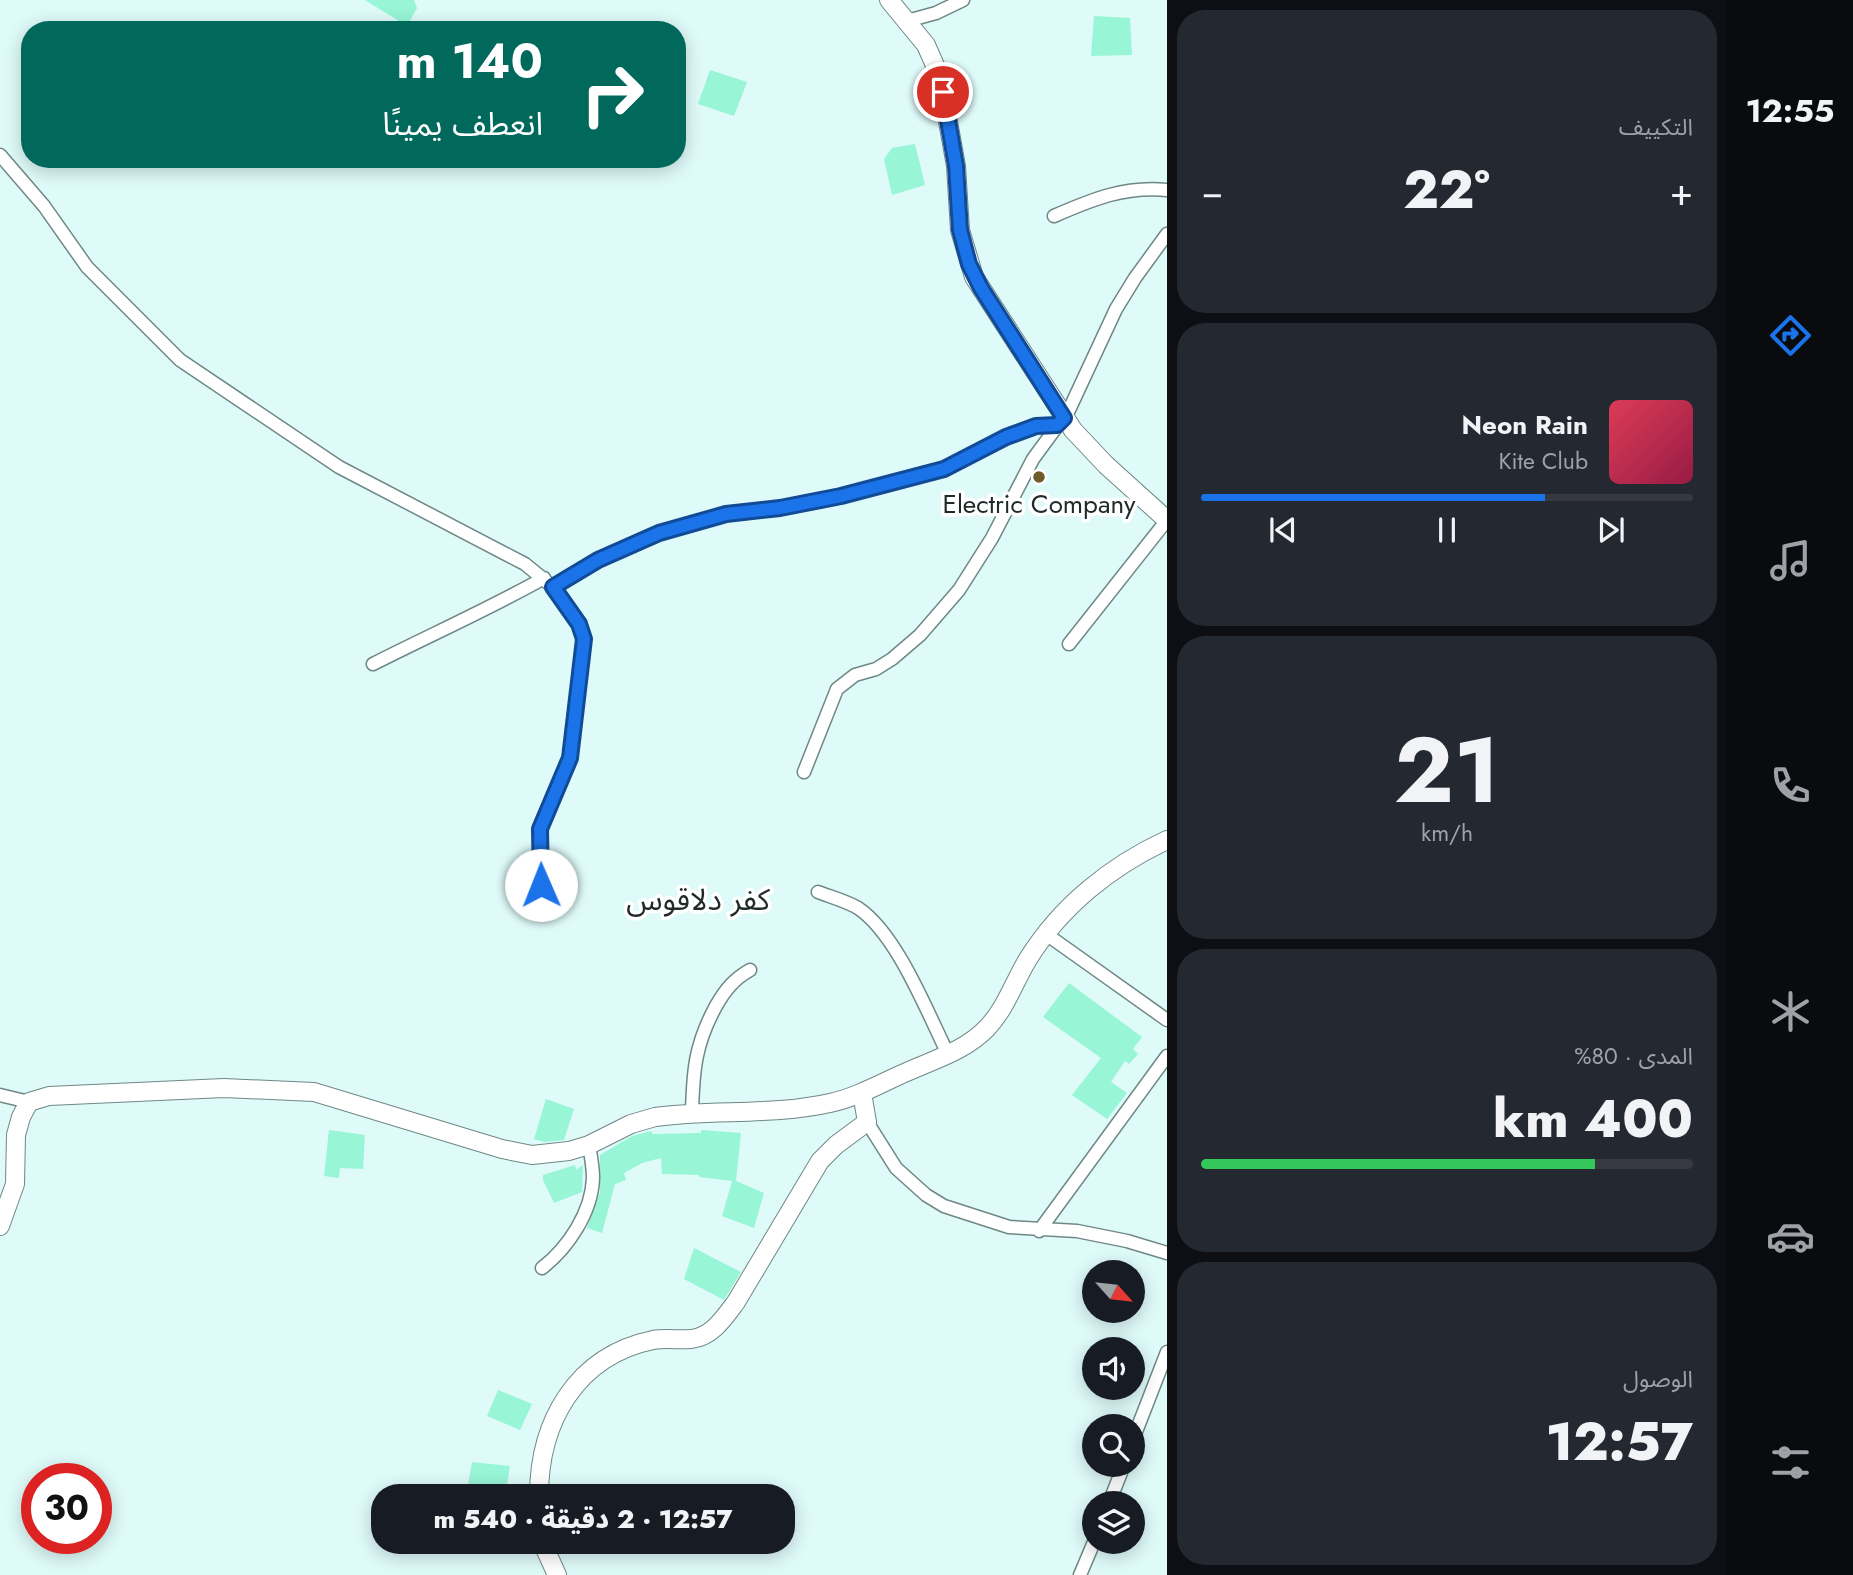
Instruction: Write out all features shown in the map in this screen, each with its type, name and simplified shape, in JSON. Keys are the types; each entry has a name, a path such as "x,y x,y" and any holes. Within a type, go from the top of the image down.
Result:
{"main road":[{"path":"889,0 926,45 940,78 956,166 960,230 969,264 981,288 1061,422 1167,520"},
{"path":"0,1226 15,1184 16,1135 21,1117 29,1102 49,1096 224,1088 302,1092 345,1101 502,1149 552,1154 589,1145 631,1124 655,1117 809,1107 862,1093 970,1043 998,1017 1028,959 1070,907 1102,878 1144,850 1167,840"},
{"path":"540,1484 541,1458 546,1437 572,1389 587,1373 619,1350 656,1340 700,1337 719,1324 743,1291 820,1161 836,1144 867,1122 862,1093"},
{"path":"547,1554 557,1575"}],"street":[{"path":"907,22 936,13 963,0"},
{"path":"0,155 44,206 87,267 180,360 339,467 516,559 549,582 579,624 584,639 570,758 540,829 541,885"},
{"path":"1054,216 1128,189 1167,190"},
{"path":"804,772 837,689 855,675 876,669 892,659 920,635 943,611 977,562 1033,458 1075,400 1116,309 1167,234"},
{"path":"373,664 469,615 659,533 726,514 829,499 944,469 1006,437 1036,426 1061,422"},
{"path":"1069,644 1167,520"},
{"path":"818,891 858,909 881,931 910,977 948,1054"},
{"path":"1046,934 1167,1020"},
{"path":"692,1113 694,1065 703,1032 726,989 738,976 750,970"},
{"path":"1039,1231 1167,1056"},
{"path":"0,1095 29,1102"},
{"path":"867,1122 896,1168 926,1195 944,1206 1009,1227 1039,1231 1077,1231 1127,1241 1167,1253"},
{"path":"542,1268 562,1250 586,1208 593,1175 589,1145"},
{"path":"1143,1414 1167,1352"},
{"path":"1080,1575 1089,1554"}],"building":[{"path":"365,0 414,0 417,8 410,21 399,21"},
{"path":"1094,16 1130,18 1132,55 1091,56"},
{"path":"710,70 747,82 734,116 698,104"},
{"path":"915,144 925,185 892,195 884,159 892,148"},
{"path":"1069,983 1142,1037 1133,1049 1138,1054 1129,1064 1125,1061 1111,1082 1127,1093 1107,1119 1072,1095 1101,1058 1043,1017"},
{"path":"546,1099 574,1109 564,1140 545,1142 534,1139"},
{"path":"329,1130 365,1135 363,1169 340,1168 339,1178 324,1176"},
{"path":"701,1130 741,1133 736,1181 764,1193 754,1228 722,1216 732,1181 699,1175 662,1174 661,1158 642,1163 624,1173 626,1180 615,1184 602,1233 587,1228 600,1192 600,1155 632,1136 652,1131 652,1134 701,1133"},
{"path":"575,1165 576,1170 583,1165 582,1192 554,1203 543,1175"},
{"path":"694,1248 741,1272 724,1300 684,1279"},
{"path":"498,1390 532,1404 520,1430 487,1416"},
{"path":"472,1462 510,1466 507,1484 468,1484"}],"place":[{"name":"Electric Company","path":"1039,477"}],"district":[{"name":"كفر دلاقوس","path":"698,899"}],"route":[{"path":"541,885 540,829 570,758 584,639 579,624 553,587 598,560 686,524 726,514 780,508 841,496 944,469 1006,437 1036,426 1057,425 1064,418 974,277 969,264 960,230 956,166 943,92"}]}
